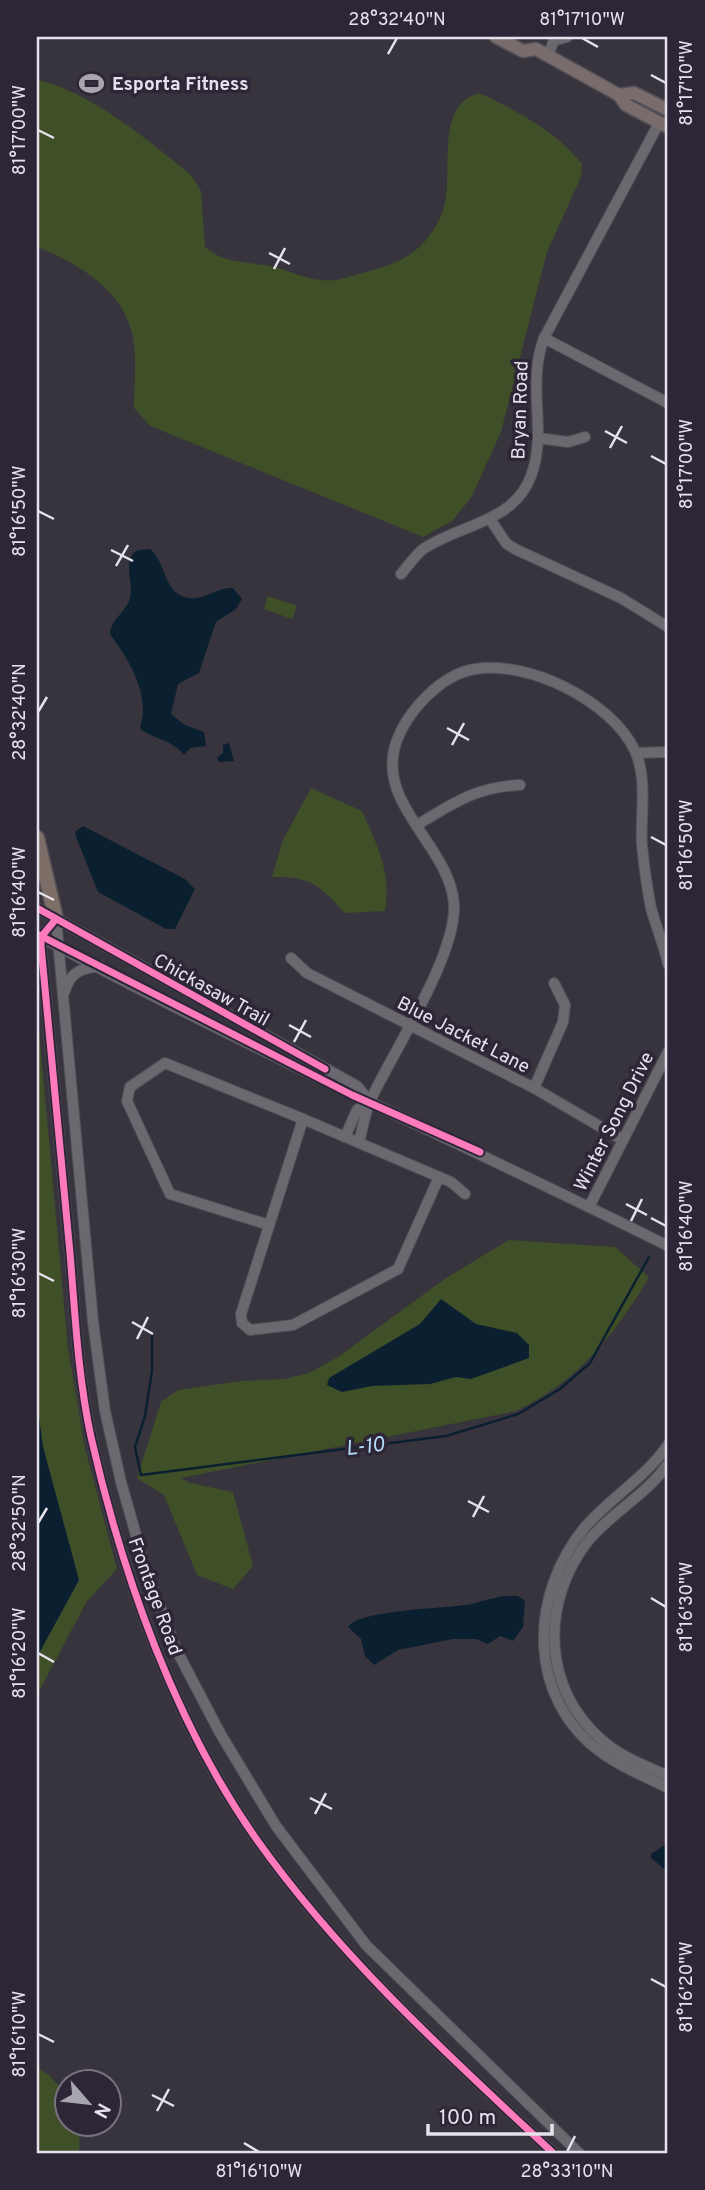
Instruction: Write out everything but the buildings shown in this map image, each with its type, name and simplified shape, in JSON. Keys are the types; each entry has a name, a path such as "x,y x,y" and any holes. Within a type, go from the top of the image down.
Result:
{"highway":[{"path":"37,838 46,864 56,919"}],"main road":[{"path":"496,37 523,51 538,47 620,95 626,104 635,110 665,123"},
{"path":"620,95 634,93 668,110"}],"street":[{"path":"538,47 555,38 567,37"},
{"name":"Bryan Road","path":"401,574 416,555 430,545 490,519 511,505 530,480 538,438 534,372 544,338 665,123"},
{"path":"544,338 668,403"},
{"path":"538,438 568,442 585,437"},
{"path":"490,519 506,543 515,549 621,598 668,627"},
{"path":"359,1142 370,1101 453,933 451,881 393,783 395,746 412,712 443,683 464,670 494,666 546,679 606,712 619,724 636,753 641,775 642,845 651,909 667,948 668,964"},
{"path":"636,753 668,752"},
{"path":"417,825 467,794 492,786 520,785"},
{"name":"Chickasaw Trail","path":"37,908 357,1086 370,1101"},
{"path":"39,935 56,919"},
{"name":"Frontage Road","path":"56,919 93,1322 105,1411 121,1482 147,1574 177,1650 220,1733 276,1826 366,1945 579,2153"},
{"name":"Chickasaw Trail","path":"39,935 340,1089 370,1101 668,1246"},
{"name":"Frontage Road","path":"39,935 77,1337 90,1434 123,1553 174,1691 256,1838 331,1934 421,2030 553,2153"},
{"name":"Blue Jacket Lane","path":"290,958 307,972 408,1026 534,1088 622,1140"},
{"path":"64,995 67,982 78,971 100,967"},
{"path":"534,1088 563,1022 565,1005 554,983"},
{"name":"Winter Song Drive","path":"589,1207 668,1052"},
{"path":"269,1225 170,1194 129,1106 128,1090 165,1063 359,1142 457,1185 465,1194"},
{"path":"345,1137 358,1110 370,1101"},
{"path":"303,1119 242,1314 244,1325 254,1331 293,1325 398,1269 439,1177"},
{"path":"668,1445 643,1476 590,1522 573,1544 553,1580 543,1622 545,1657 550,1678 575,1725 603,1754 668,1788"},
{"path":"668,1464 644,1493 597,1531 584,1547 563,1583 553,1625 560,1668 571,1705 584,1723 610,1747 668,1776"}],"green space":[{"path":"37,80 57,86 98,106 138,133 191,175 201,191 205,247 213,253 229,260 275,267 315,279 337,280 388,265 409,255 427,239 441,216 446,201 448,146 455,113 464,101 479,93 535,123 572,152 582,164 581,177 547,252 501,432 471,498 452,521 423,537 150,426 134,408 134,342 122,308 90,275 37,247"},
{"path":"268,596 297,606 292,619 264,609"},
{"path":"311,788 362,811 385,872 385,911 345,913 313,884 296,878 272,877 283,840"},
{"path":"37,1009 68,1348 85,1448 117,1569 87,1601 37,1695 37,1657 79,1580 43,1447 37,1403"},
{"path":"509,1240 615,1247 649,1277 593,1355 558,1386 516,1411 181,1478 190,1483 233,1492 253,1566 233,1589 197,1575 164,1495 137,1478 161,1402 178,1390 241,1381 284,1379 309,1373 338,1357 446,1278"},
{"path":"37,2068 52,2078 52,2138 80,2138 79,2153 37,2153"}],"water":[{"path":"150,549 160,562 170,585 181,596 195,598 233,588 242,599 236,609 216,622 199,673 178,684 171,714 185,725 204,732 206,746 190,748 184,755 172,745 140,728 143,703 136,678 110,634 131,596 131,557 136,551"},
{"path":"229,743 234,761 219,762 217,758 223,753 223,745"},
{"path":"83,826 185,879 195,889 175,929 166,929 98,892 76,837 75,832"},
{"path":"441,1299 476,1324 517,1333 529,1345 529,1358 471,1379 456,1377 430,1384 372,1386 342,1392 327,1385 329,1378 420,1324"},
{"path":"37,1403 43,1447 79,1580 37,1657"},
{"path":"503,1596 518,1596 525,1601 523,1627 513,1641 500,1636 488,1644 476,1639 453,1639 398,1650 374,1665 365,1656 361,1639 348,1627 356,1621 386,1613 471,1604"},
{"path":"668,1843 668,1872 651,1858 651,1854"}],"waterway":[{"name":"L-10","path":"152,1336 152,1371 145,1416 135,1447 141,1475 446,1436 518,1414 560,1389 590,1363 649,1257"}],"cycle path":[{"path":"37,908 325,1069"},
{"path":"56,919 41,937 41,946 83,1391 91,1437 118,1541 155,1646 201,1747 228,1795 257,1840 290,1883 324,1925 397,2004 553,2153"},
{"path":"37,934 352,1095 480,1152"}],"place":[{"name":"Esporta Fitness","path":"92,83"}]}
